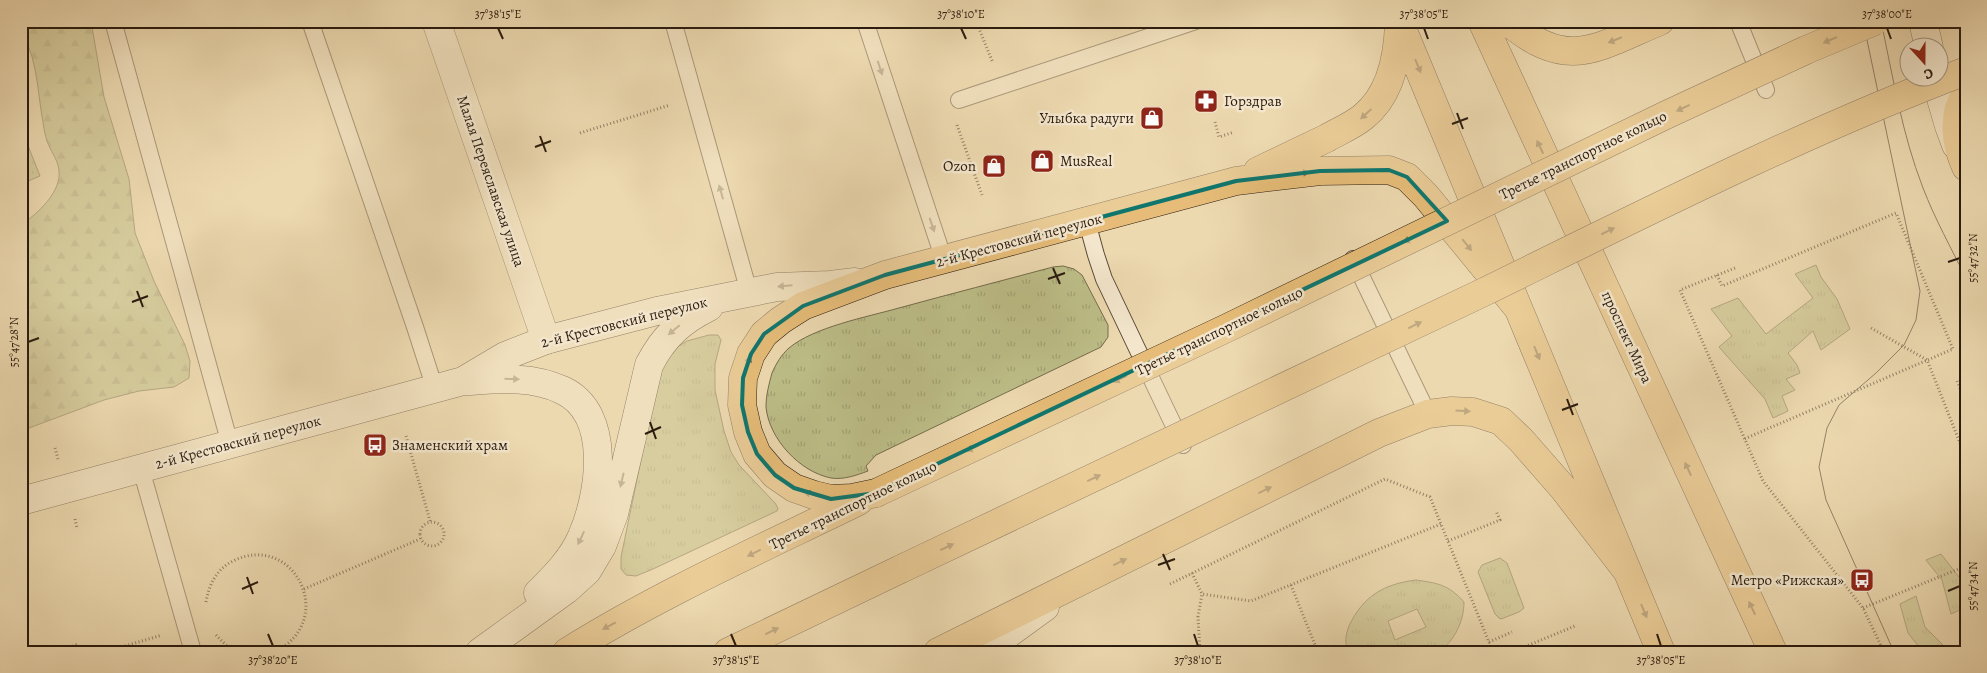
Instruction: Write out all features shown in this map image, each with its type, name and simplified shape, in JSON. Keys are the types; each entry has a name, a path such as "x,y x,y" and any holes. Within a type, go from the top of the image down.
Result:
{"main road":[{"name":"Малая Переяславская улица","path":"436,21 546,340"},
{"name":"2-й Крестовский переулок","path":"1236,181 1311,146 1365,116 1377,102 1393,71 1398,44 1399,21"},
{"path":"1399,21 1661,652"},
{"name":"проспект Мира","path":"1482,21 1773,652"},
{"path":"1507,21 1517,30 1546,46 1560,51 1573,52 1599,46 1660,21"},
{"name":"Третье транспортное кольцо","path":"567,652 599,632 674,591 876,493 1218,332 1683,107 1806,50 1875,21"},
{"path":"1923,21 1927,38"},
{"path":"728,652 1263,398 1787,145 1889,101 1966,71"},
{"path":"1938,88 1949,126 1962,160"},
{"path":"1962,160 1956,124 1961,102 1966,94"},
{"name":"2-й Крестовский переулок","path":"21,501 463,381 505,356 546,340 657,311 740,294 790,286 842,284 885,275 1236,181 1320,171 1356,169 1388,170 1407,178 1426,196 1518,308"},
{"path":"876,493 852,498 831,498 814,495 794,488 775,475 757,454 748,432 742,405 743,378 750,354 764,334 781,320 803,306 885,275"},
{"path":"483,650 566,590 587,570 602,546 614,514 642,388 653,356 671,331 697,313 740,294"},
{"path":"463,381 516,379 544,383 564,390 587,413 594,432 598,453 597,481 591,511 582,536 569,560 483,650"},
{"path":"938,652 1379,433 1428,414 1452,411 1473,412 1501,421 1521,440 1563,488 1627,571"},
{"path":"983,652 1076,583"}],"lane":[{"path":"113,21 230,444"},
{"path":"310,21 415,326 434,389"},
{"path":"673,21 695,98 740,294"},
{"path":"865,21 944,260"},
{"path":"959,100 1003,87 1196,21"},
{"path":"1738,21 1766,90"},
{"path":"1087,222 1102,273 1185,448 1396,348"},
{"path":"1142,358 1353,258 1428,414"},
{"path":"141,469 193,652"}],"path":[{"path":"976,21 1003,87"},
{"path":"580,133 695,98"},
{"path":"959,100 955,117 982,195"},
{"path":"1215,122 1219,137 1234,132"},
{"path":"1717,275 1722,286 1896,213 1953,349 1744,439"},
{"path":"1735,268 1680,290 1763,481 1863,608 1884,652"},
{"path":"1871,328 1927,360 1960,443 1966,487"},
{"path":"1957,381 1966,402"},
{"path":"406,436 430,521"},
{"path":"1960,443 1966,436"},
{"path":"55,448 59,462"},
{"path":"1170,584 1385,479 1430,497 1493,652"},
{"path":"1448,542 1500,520 1496,511"},
{"path":"74,516 77,528"},
{"path":"430,521 440,524 444,533 442,542 433,547 424,545 419,536 421,526 430,521"},
{"path":"1202,594 1252,602 1441,524"},
{"path":"304,589 420,539"},
{"path":"237,652 218,638 209,622 206,602 211,583 223,568 240,558 260,555 278,560 294,572 304,589 306,608 302,627 290,643 275,652"},
{"path":"1863,608 1966,566"},
{"path":"1192,574 1202,594 1198,617 1200,652"},
{"path":"1292,585 1318,652"},
{"path":"105,652 209,622"},
{"path":"1512,652 1575,626"},
{"path":"1489,642 1512,632"},
{"path":"52,652 76,645 93,652"}],"highlighted area":[{"path":"1389,170 1407,177 1447,221 876,493 831,499 794,488 775,475 757,454 748,432 742,405 743,378 751,354 764,334 803,306 885,275 1236,181 1320,171"}],"green space":[{"path":"21,21 91,21 104,97 129,179 135,233 154,281 185,345 190,361 189,378 174,387 139,391 104,400 21,431 21,225 41,209 53,194 59,178 59,170 48,144 34,65 22,33"},
{"path":"21,128 40,176 21,184"},
{"path":"1816,265 1821,277 1837,299 1850,329 1821,350 1813,331 1788,353 1797,365 1800,373 1786,379 1795,390 1782,396 1788,411 1773,418 1765,399 1719,347 1732,336 1711,309 1738,298 1766,334 1813,298 1795,274"},
{"path":"1063,266 1074,269 1082,275 1108,325 1108,337 1101,347 876,455 866,466 868,471 855,476 831,478 819,475 808,469 788,452 773,431 766,407 772,373 779,360 789,348 812,334 857,319 1053,267"},
{"path":"709,335 718,335 721,340 715,364 715,390 724,431 731,452 739,465 775,503 778,508 777,511 653,569 636,576 626,575 621,569 621,557 663,365 677,347 687,341"},
{"path":"1941,554 1959,577 1966,574 1966,617 1960,610 1951,614 1942,580 1926,560"},
{"path":"1500,558 1507,563 1524,608 1501,619 1495,614 1478,572 1482,565"},
{"path":"1416,580 1437,584 1448,588 1464,602 1458,630 1450,642 1439,652 1350,652 1346,643 1347,632 1361,607 1368,599 1384,588","holes":["1417,609 1426,627 1395,640 1388,621"]},
{"path":"1916,596 1925,627 1946,648 1939,652 1923,652 1908,633 1900,604"}],"tram line":[{"path":"1863,21 1920,291 1916,320 1904,345 1876,373 1839,405 1827,428 1819,467 1826,500 1894,652"},
{"path":"1881,21 1909,147 1933,211 1966,278"}],"place":[{"name":"Горздрав","path":"1206,101"},
{"name":"Улыбка радуги","path":"1152,118"},
{"name":"MusReal","path":"1042,161"},
{"name":"Ozon","path":"994,166"},
{"name":"Знаменский храм","path":"375,445"},
{"name":"Метро «Рижская»","path":"1862,580"}]}
